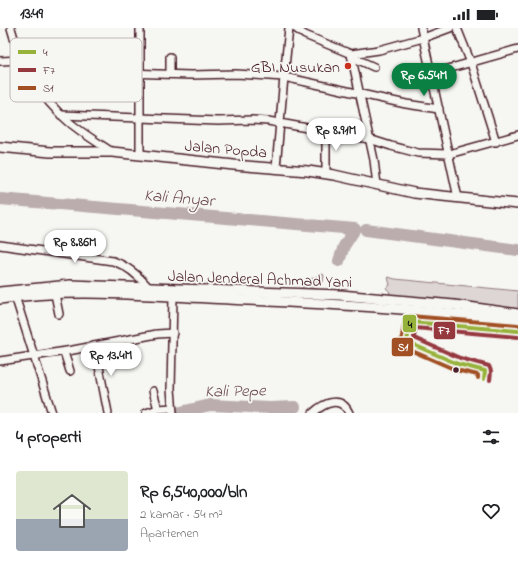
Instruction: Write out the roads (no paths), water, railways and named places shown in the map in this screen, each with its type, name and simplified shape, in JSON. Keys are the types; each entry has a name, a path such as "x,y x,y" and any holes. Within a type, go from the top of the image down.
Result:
{"main road":[{"name":"Jalan Popda","path":"0,147 50,152 112,152 276,168 326,174 406,191 518,204"},
{"name":"Jalan Jenderal Achmad Yani","path":"0,299 54,290 70,285 149,288 251,296 446,304 518,314"},
{"name":"Jalan Jenderal Achmad Yani","path":"0,292 54,290 72,293 173,296 251,296"},
{"name":"Jalan Jenderal Achmad Yani","path":"316,299 518,322"}],"street":[{"path":"11,28 14,38"},
{"path":"140,28 140,38"},
{"path":"276,168 289,28"},
{"path":"295,28 305,35 374,67"},
{"path":"421,28 458,198"},
{"path":"352,56 423,38 450,28"},
{"path":"457,28 471,63 496,142"},
{"path":"430,74 518,49"},
{"path":"352,56 375,166 377,185"},
{"path":"170,58 170,74"},
{"path":"0,61 10,61"},
{"path":"142,73 191,75 236,74 284,77 406,104 439,109"},
{"path":"50,102 68,122 112,152"},
{"path":"140,102 140,155"},
{"path":"61,115 218,121 252,120 369,139 408,151 449,154 496,142 518,134"},
{"path":"326,131 326,174"},
{"path":"0,245 121,263 138,275 149,288"},
{"path":"54,290 60,314"},
{"path":"15,296 52,413"},
{"path":"146,413 158,409 172,410 173,296"},
{"path":"0,361 64,352 157,334 173,333"},
{"path":"94,346 108,413"},
{"path":"64,352 70,371"},
{"path":"153,392 158,409"},
{"path":"313,413 331,402 342,403 349,413 355,413"}],"waterway":[{"name":"Kali Anyar","path":"0,199 355,229 344,246 339,261"},
{"name":"Kali Anyar","path":"366,230 518,250"},
{"name":"Kali Pepe","path":"177,413 210,405 270,408 295,407"}],"place":[{"name":"GBI Nusukan","path":"348,66"}]}
